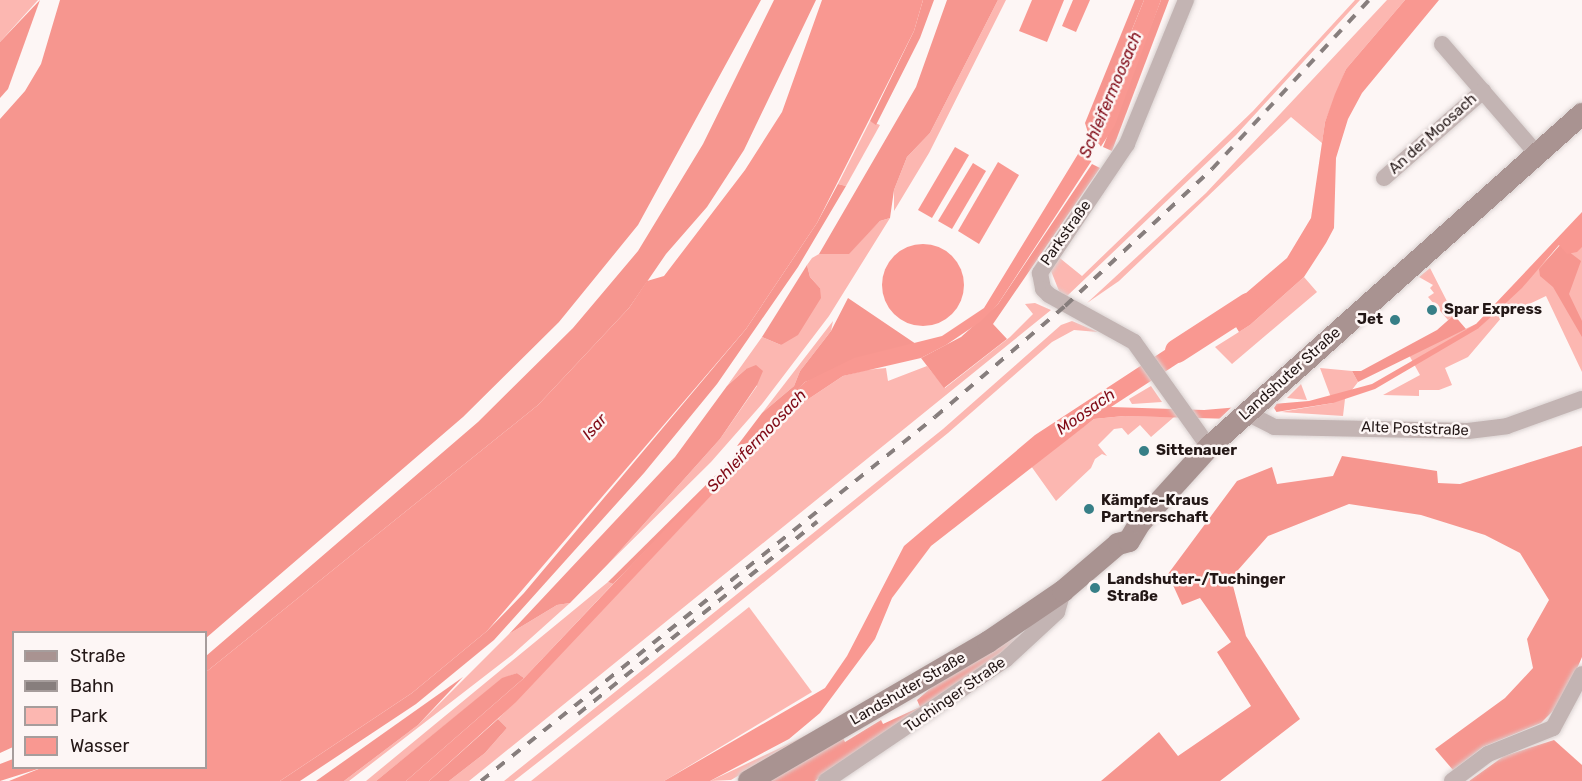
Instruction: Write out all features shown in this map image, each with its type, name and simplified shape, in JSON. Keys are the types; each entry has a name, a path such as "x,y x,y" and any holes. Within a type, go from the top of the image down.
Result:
{"main road":[{"name":"Landshuter Straße","path":"749,781 988,642 1063,591 1118,544 1125,530 1140,523 1209,447 1230,428 1257,412 1582,114"}],"street":[{"name":"Parkstraße","path":"1186,0 1127,144 1040,273 1043,289 1049,295 1134,342 1158,379 1209,447"},
{"name":"An der Moosach","path":"1442,44 1537,154"},
{"name":"An der Moosach","path":"1384,178 1483,91"},
{"name":"Alte Poststraße","path":"1257,412 1480,431 1507,426 1582,399"},
{"name":"Tuchinger Straße","path":"826,781 1005,660 1057,612 1063,591"},
{"path":"1452,781 1482,757 1553,728 1582,674"}],"green space":[{"path":"0,0 38,0 0,42"},
{"path":"998,0 1006,0 929,153 894,211 894,190 907,157 930,133"},
{"path":"1355,0 1360,0 1236,135 1066,297 1059,291 1051,271 1056,255 1082,276 1253,111"},
{"path":"1387,0 1405,0 1346,69 1325,122 1322,143 1291,117 1119,281 1087,303 1206,193"},
{"path":"870,121 880,125 846,186 838,184"},
{"path":"890,218 829,316 762,404 711,462 609,563 720,439 757,386 746,369 727,386 762,337 781,345 820,288 810,277 807,265 812,258 819,254 848,254 880,221"},
{"path":"1582,224 1582,372 1546,296 1502,317 1468,357 1445,368 1452,385 1439,390 1419,390 1419,396 1383,395 1420,375 1409,355 1476,324 1479,328"},
{"path":"1430,268 1454,315 1448,320 1428,297 1434,293 1430,288 1433,285 1419,277"},
{"path":"1304,277 1317,292 1232,364 1215,347 1250,325"},
{"path":"1035,303 1051,310 469,781 449,781 485,753 507,728 498,719 792,410 843,376 866,370 886,368 888,381 927,366 945,388 1010,337 1033,314 1025,304"},
{"path":"833,321 831,331 800,371 794,386 762,413"},
{"path":"1072,321 1098,332 1074,330 1052,342 948,433 648,676 514,781 504,781 943,429 1061,325"},
{"path":"1320,368 1352,371 1358,382 1345,399 1343,416 1281,412 1333,403"},
{"path":"1301,384 1307,400 1287,398"},
{"path":"1151,386 1162,402 1132,404 1129,399"},
{"path":"1124,416 1174,417 1151,437 1140,425 1128,435 1122,428 1114,429 1098,445 1107,456 1102,454 1095,459 1091,468 1056,501 1031,466 1094,419"},
{"path":"608,582 613,584 524,678 517,673 502,679 376,781 366,781"},
{"path":"570,603 512,655 349,781 344,781 418,725 509,634 557,605"},
{"path":"749,607 812,692 664,781 531,781"},
{"path":"820,728 731,780 710,781 778,749"}],"shaded area":[{"path":"40,0 8,89 0,98 0,42"},
{"path":"60,0 761,0 638,225 559,322 463,417 207,637 207,631 12,631 12,747 0,753 0,119 25,91 41,64"},
{"path":"774,0 816,0 744,150 707,207 666,254 629,308 538,405 207,671 207,655 478,422 573,328 638,251 703,144"},
{"path":"923,0 934,0 920,38 876,125 870,121 914,31"},
{"path":"947,0 998,0 930,133 907,157 894,190 890,218 880,221 849,254 819,254 916,87"},
{"path":"1135,0 1144,0 1089,136 1085,123"},
{"path":"1161,0 1169,0 1112,151 1103,147"},
{"path":"1092,164 1100,168 993,324 1007,339 944,388 921,358 961,337 998,304"},
{"path":"838,184 846,186 798,267 717,384 644,473 494,640 416,704 300,781 280,781 412,693 487,631 524,593 746,329 817,223"},
{"path":"1560,245 1581,261 1569,294 1582,321 1582,337 1553,287 1540,276 1539,269"},
{"path":"807,265 810,277 820,288 821,298 798,335 781,345 762,337"},
{"path":"848,298 916,344 805,382 751,442 737,446 762,413 794,386 800,371 831,331"},
{"path":"1454,315 1466,329 1358,382 1352,371 1361,371 1437,330"},
{"path":"756,365 763,371 757,385 720,439 609,563 570,603 557,605 509,634 675,457 727,386 746,369"},
{"path":"1582,446 1582,657 1563,701 1541,723 1483,747 1453,770 1435,749 1505,698 1533,668 1527,639 1549,600 1520,553 1485,535 1421,515 1349,504 1268,536 1231,578 1246,636 1300,719 1220,781 1101,781 1159,732 1178,756 1251,706 1217,652 1231,642 1200,598 1182,605 1168,574 1237,481 1272,467 1277,484 1333,476 1342,456 1437,471 1438,483 1460,484"},
{"path":"725,470 613,584 608,582 717,474"},
{"path":"1033,623 1010,649 815,781 764,781 842,736 845,742 881,720 883,724 920,707 917,700 932,687"},
{"path":"517,673 524,678 406,781 376,781 502,678"},
{"path":"463,677 418,725 344,781 316,781"},
{"path":"498,719 507,728 485,753 449,781 429,781"},
{"path":"1554,740 1582,765 1582,781 1469,781 1504,756"},
{"path":"12,759 12,769 38,769 0,781 0,764"}],"water":[{"name":"Isar","path":"822,0 923,0 914,31 817,223 746,329 487,631 412,693 280,781 9,781 39,769 207,769 207,671 538,405 629,308 647,281 664,276 745,170 782,112"},
{"path":"1032,0 1064,0 1047,42 1019,31"},
{"path":"1073,0 1090,0 1076,32 1062,26"},
{"name":"Schleifermoosach","path":"1144,0 1161,0 1115,125 998,304 980,322 946,345 921,358 843,376 792,410 516,702 429,781 406,781 524,678 805,382 854,358 942,336 984,308 1089,136"},
{"path":"1405,0 1439,0 1362,93 1348,119 1336,158 1334,228 1326,243 1304,277 1250,325 1239,332 1236,327 1227,331 1218,317 1287,258 1311,218 1325,122 1335,94 1346,69"},
{"path":"955,147 969,155 932,218 918,210"},
{"path":"998,162 1019,175 979,244 958,231"},
{"path":"973,163 986,171 952,229 938,221"},
{"path":"1582,212 1582,247 1577,252 1567,254 1559,245 1522,288 1479,328 1375,389 1333,403 1233,419 1124,416 1094,419 931,546 892,598 875,639 820,713 789,739 710,781 664,781 825,688 847,656 904,546 1035,435 1200,327 1209,343 1111,407 1204,410 1309,401 1372,384 1476,324"},
{"path":"915,244 931,244 946,251 957,262 964,277 961,301 952,314 931,326 915,326 900,319 889,308 882,293 882,277 889,262 900,251"}],"pier":[{"path":"1092,141 1099,144 1102,151 1099,158 1092,161 1085,158 1082,151 1085,144"},
{"path":"1279,400 1274,408 1279,416 1215,423 1236,403"}],"waterway":[{"name":"Moosach","path":"1177,351 1248,305"}],"railway":[{"path":"481,781 935,417 1065,306 1212,169 1369,0"},
{"path":"578,714 817,522"}],"place":[{"name":"Spar Express","path":"1432,310"},
{"name":"Jet","path":"1395,320"},
{"name":"Sittenauer","path":"1144,451"},
{"name":"Kämpfe-Kraus Partnerschaft","path":"1089,509"},
{"name":"Landshuter-/Tuchinger Straße","path":"1095,588"}]}
